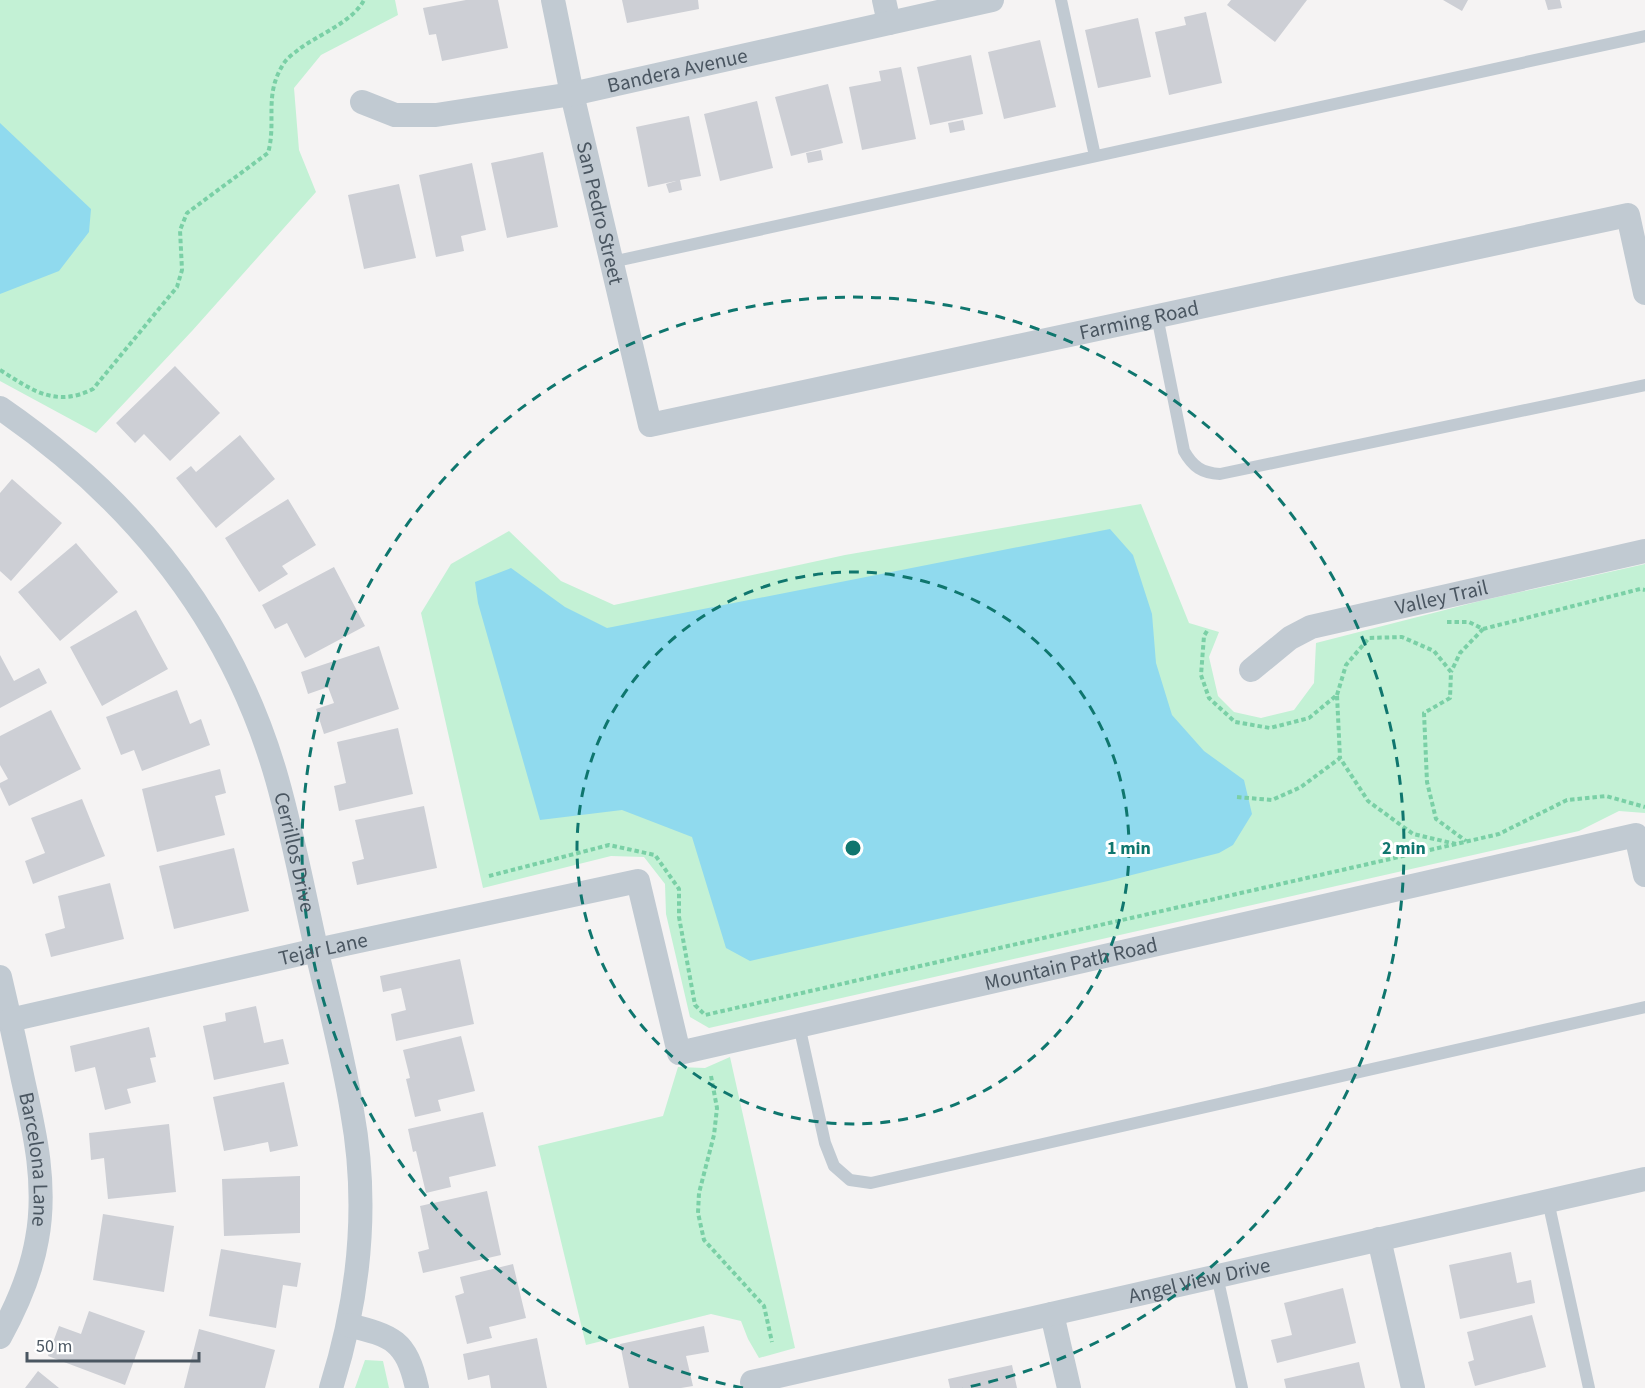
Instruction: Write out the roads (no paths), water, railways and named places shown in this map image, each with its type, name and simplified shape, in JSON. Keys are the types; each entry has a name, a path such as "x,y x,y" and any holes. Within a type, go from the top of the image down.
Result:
{"street":[{"name":"San Pedro Street","path":"553,0 572,94 650,425"},
{"name":"Bandera Avenue","path":"362,102 395,115 436,115 572,94 886,11 992,0"},
{"name":"Farming Road","path":"650,425 1628,215 1645,293"},
{"name":"Cerrillos Drive","path":"0,408 63,454 120,507 172,567 215,633 250,704 277,778 346,1078 357,1148 360,1184 358,1255 348,1325 331,1388"},
{"name":"Valley Trail","path":"1251,670 1290,638 1311,627 1645,551"},
{"name":"Mountain Path Road","path":"638,881 679,1053 1636,835 1645,875"},
{"name":"Tejar Lane","path":"10,1020 317,950 638,881"},
{"name":"Barcelona Lane","path":"0,977 39,1155 40,1210 31,1265 15,1309 0,1337"},
{"name":"Angel View Drive","path":"753,1385 1052,1314 1645,1179"},
{"path":"1379,1239 1413,1388"},
{"path":"1052,1314 1069,1388"},
{"path":"348,1325 381,1333 396,1342 410,1362 417,1388"}],"lane":[{"path":"1061,0 1095,156"},
{"path":"612,261 1645,36"},
{"path":"1157,316 1184,450 1190,461 1198,469 1207,473 1220,474 1645,385"},
{"path":"799,1025 825,1143 834,1166 850,1180 871,1182 1645,1007"},
{"path":"1548,1201 1589,1388"},
{"path":"1217,1276 1242,1388"}],"water":[{"path":"0,123 91,209 89,232 59,271 0,294"},
{"path":"1110,529 1133,555 1152,614 1156,663 1172,715 1204,751 1244,780 1252,814 1233,845 1219,853 1108,881 750,961 726,948 692,837 622,810 540,820 478,603 475,582 511,568 565,607 607,628"}]}
